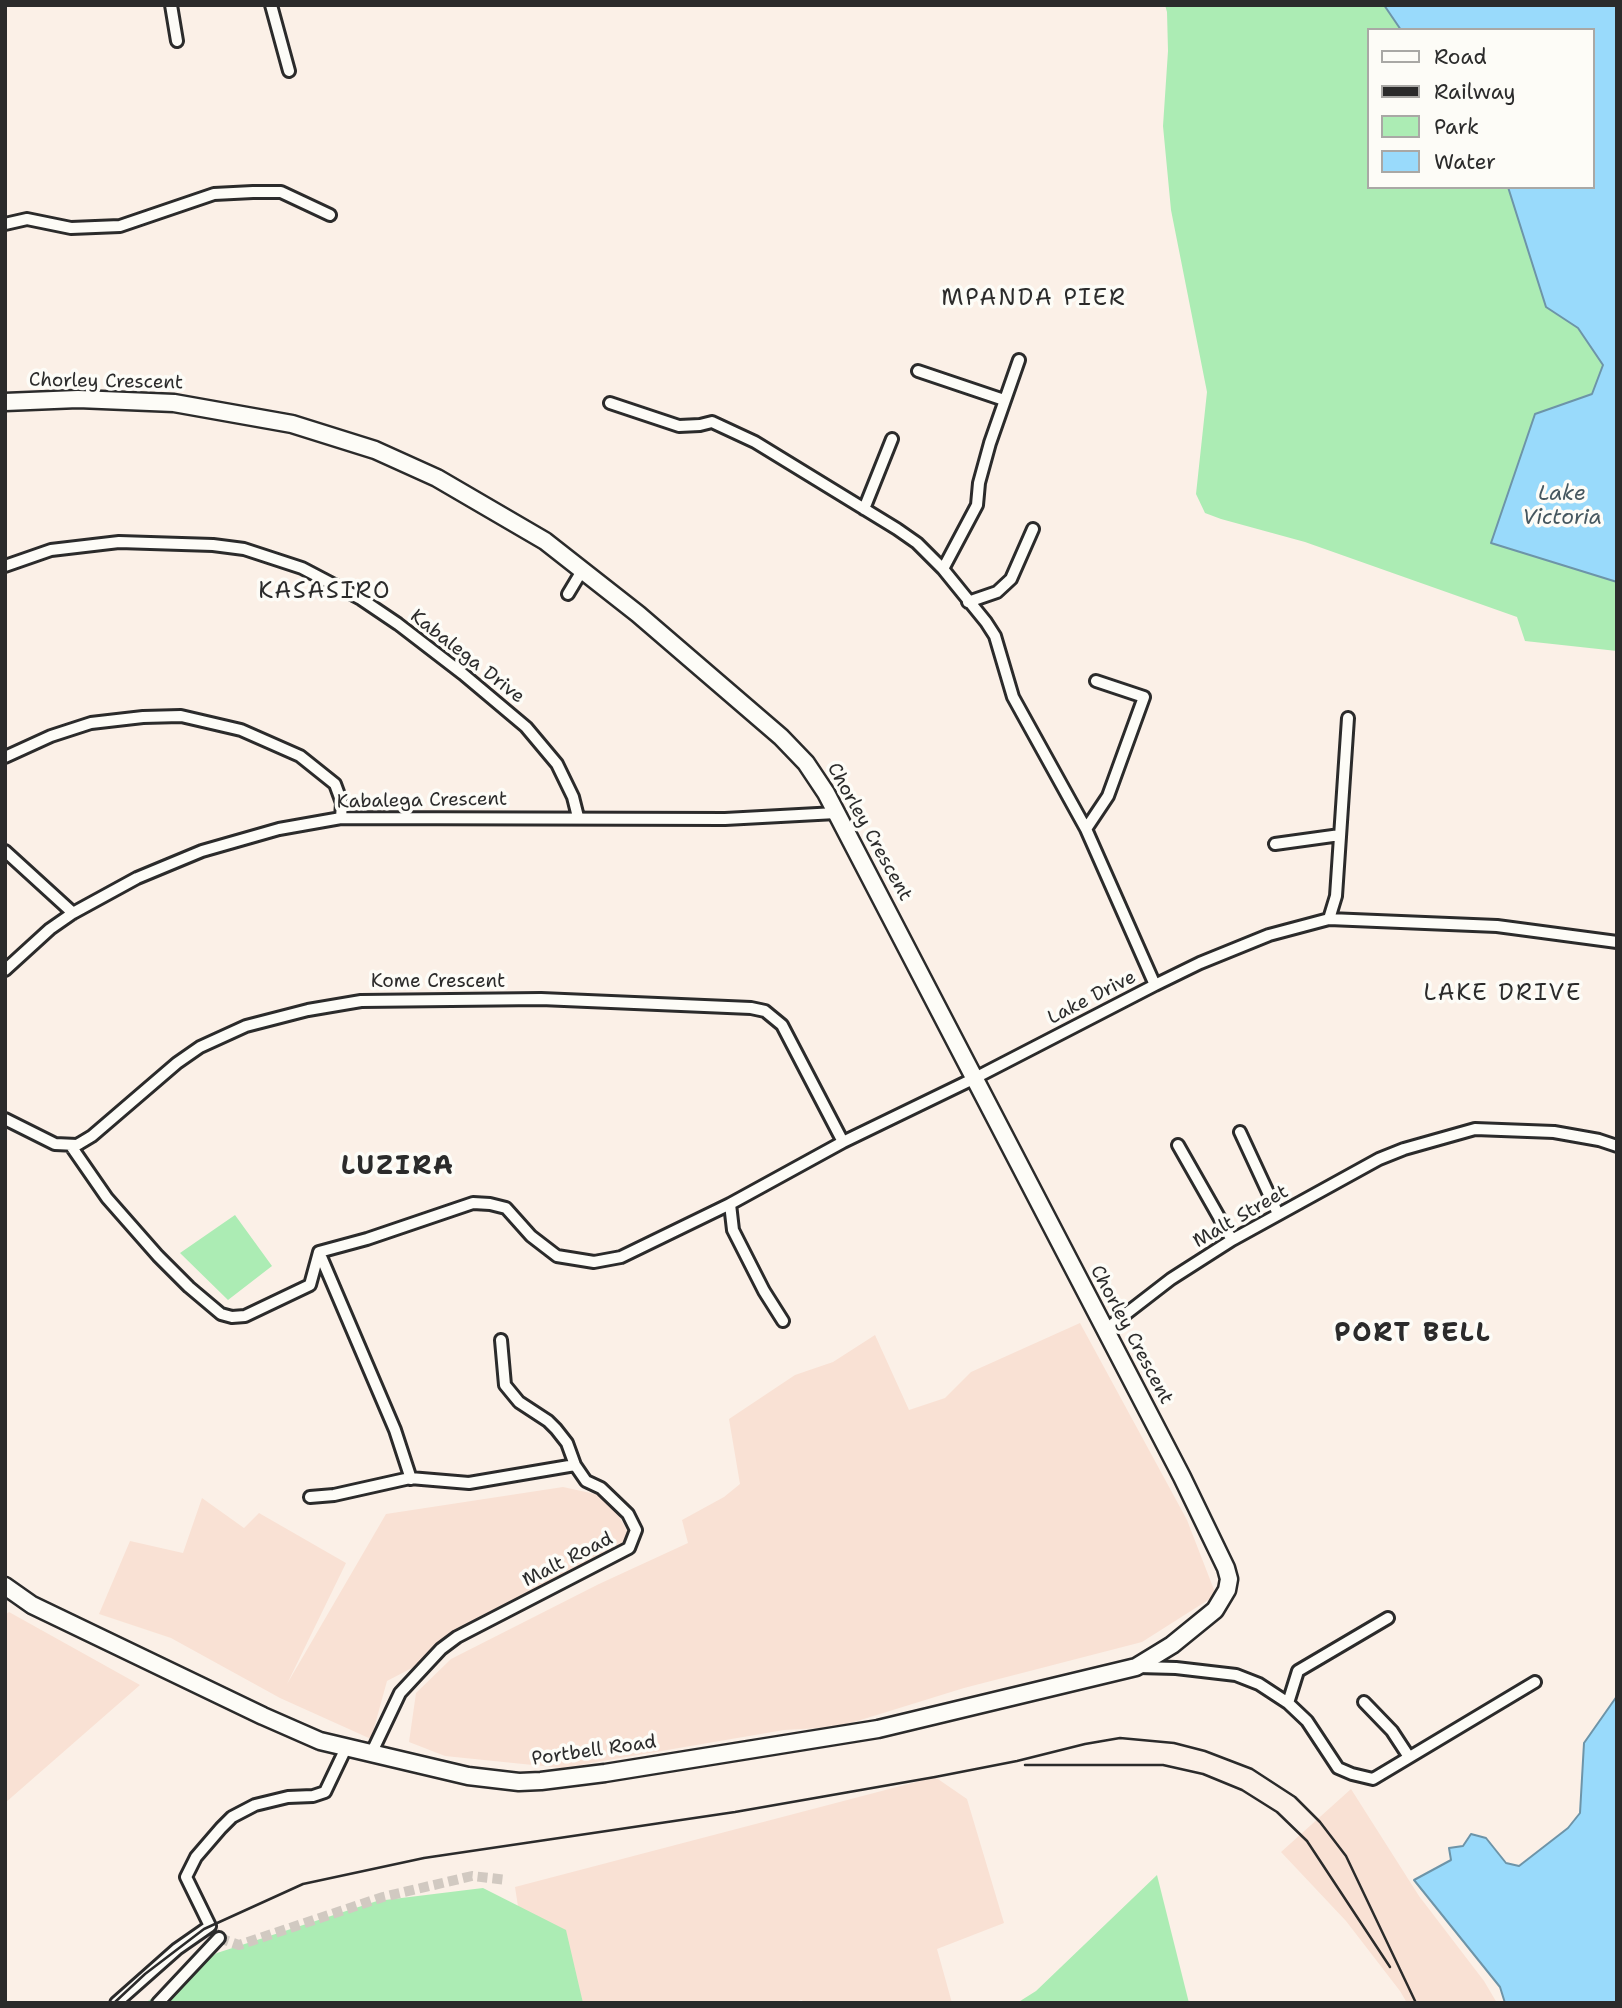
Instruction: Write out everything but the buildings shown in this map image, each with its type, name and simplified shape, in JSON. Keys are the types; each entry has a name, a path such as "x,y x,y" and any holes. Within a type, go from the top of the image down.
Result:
{"main road":[{"name":"Chorley Crescent","path":"5,402 81,399 174,403 292,424 376,450 437,478 545,541 583,569 781,737 817,779 836,813 1182,1477 1226,1568 1227,1590 1215,1610 1172,1645 1136,1667"},
{"name":"Portbell Road","path":"5,1587 33,1605 161,1668 320,1741 468,1776 519,1782 541,1781 878,1729 1136,1667"}],"street":[{"path":"171,5 177,41"},
{"path":"271,5 289,71"},
{"path":"5,224 27,219 71,228 120,226 214,194 253,192 281,192 330,215"},
{"path":"943,569 977,505 979,483 1019,360"},
{"path":"918,371 1004,400"},
{"path":"610,403 679,426 714,423 755,442 917,543 943,569 995,636 1013,697 1086,829 1155,985"},
{"path":"864,509 892,439"},
{"path":"968,602 997,592 1011,579 1033,529"},
{"name":"Kabalega Drive","path":"5,566 51,550 119,542 244,549 302,568 361,599 398,624 526,727 557,764 573,797 578,817"},
{"path":"568,594 583,569"},
{"path":"1086,829 1108,796 1144,697 1096,681"},
{"path":"5,758 51,736 91,723 181,716 241,730 300,756 335,784 342,803 341,818"},
{"path":"1329,919 1336,896 1348,718"},
{"name":"Kabalega Crescent","path":"5,970 50,929 73,913 137,878 202,851 279,829 341,818 725,819 836,813"},
{"path":"1275,844 1340,835"},
{"path":"5,851 73,913"},
{"name":"Lake Drive","path":"319,1252 367,1239 473,1203 490,1204 510,1211 531,1236 557,1256 594,1262 621,1257 730,1205 843,1142 975,1078 1199,963 1269,935 1329,919 1497,926 1617,942"},
{"name":"Kome Crescent","path":"71,1146 92,1136 161,1075 200,1047 246,1026 285,1015 337,1004 386,999 541,999 751,1008 765,1011 782,1025 843,1142"},
{"path":"5,1119 55,1144 71,1146 107,1198 158,1256 189,1287 227,1316 250,1315 307,1288 313,1279 319,1252"},
{"name":"Malt Street","path":"1105,1330 1171,1279 1232,1240 1379,1159 1404,1149 1475,1129 1554,1132 1617,1146"},
{"path":"1240,1132 1279,1214"},
{"path":"1178,1145 1232,1240"},
{"path":"730,1205 733,1230 764,1291 783,1321"},
{"path":"319,1252 385,1406 411,1479"},
{"name":"Malt Road","path":"371,1754 400,1693 450,1642 629,1547 636,1530 628,1514 601,1488 586,1481 575,1465 567,1443 556,1429 519,1402 505,1384 501,1340"},
{"path":"310,1497 351,1492 411,1479 480,1482 575,1465"},
{"path":"1288,1703 1298,1671 1388,1618"},
{"path":"1136,1667 1176,1668 1236,1675 1259,1684 1288,1703 1307,1721 1338,1768 1373,1779 1535,1682"},
{"path":"1364,1702 1392,1731 1409,1757"},
{"path":"116,2003 168,1957 210,1926 186,1877 196,1857 220,1828 232,1817 255,1805 325,1792 345,1748"},
{"path":"158,2003 219,1938"}],"shaded area":[{"path":"1080,1323 1187,1520 1216,1595 1142,1642 964,1688 838,1727 784,1730 562,1768 445,1756 409,1742 416,1693 451,1659 599,1584 688,1543 682,1520 724,1497 740,1484 729,1419 795,1375 833,1362 875,1335 909,1410 945,1398 971,1372"},
{"path":"563,1487 609,1497 637,1550 387,1681 371,1739 280,1698 171,1638 99,1614 130,1541 183,1553 202,1498 244,1528 259,1513 346,1563 287,1684 386,1514"},
{"path":"9,1612 140,1685 5,1803 5,1615"},
{"path":"935,1777 967,1799 1004,1923 937,1949 952,2003 803,2003 802,2000 790,2003 533,2003 515,1887"},
{"path":"1351,1789 1419,1896 1484,1981 1497,2003 1407,2003 1346,1921 1281,1852"}],"green space":[{"path":"1165,5 1384,5 1400,28 1366,28 1366,189 1509,189 1546,307 1578,328 1603,365 1592,394 1535,414 1491,543 1617,582 1617,651 1525,641 1517,617 1305,542 1205,513 1196,494 1207,392 1171,210 1163,126 1168,51"},
{"path":"235,1215 272,1266 228,1300 180,1253"},
{"path":"1157,1875 1189,2003 1017,2003 1036,1991"},
{"path":"483,1888 566,1930 583,2003 145,2003 217,1953 377,1901"}],"water":[{"name":"Lake Victoria","path":"1384,5 1617,5 1617,582 1491,543 1535,414 1592,394 1603,365 1578,328 1546,307 1509,189 1594,189 1594,28 1400,28"},
{"path":"1617,1696 1617,2003 1505,2003 1500,1987 1414,1880 1451,1860 1449,1848 1463,1846 1471,1834 1486,1838 1506,1863 1519,1866 1568,1828 1580,1813 1584,1743"}],"tunnel":[{"path":"210,1926 219,1938 239,1945 383,1897 472,1876 507,1880"}],"railway":[{"path":"114,2003 145,1974 204,1929 303,1884 424,1858 735,1812 935,1777 1120,1738 1174,1743 1205,1751 1252,1769 1295,1797 1320,1822 1346,1856 1416,2003"},
{"path":"1025,1765 1163,1765 1203,1774 1242,1790 1277,1812 1307,1841 1390,1967"}],"district":[{"name":"MPANDA PIER","path":"1034,299"},
{"name":"KASASIRO","path":"325,592"},
{"name":"LAKE DRIVE","path":"1503,994"},
{"name":"LUZIRA","path":"398,1167"},
{"name":"PORT BELL","path":"1413,1334"}]}
